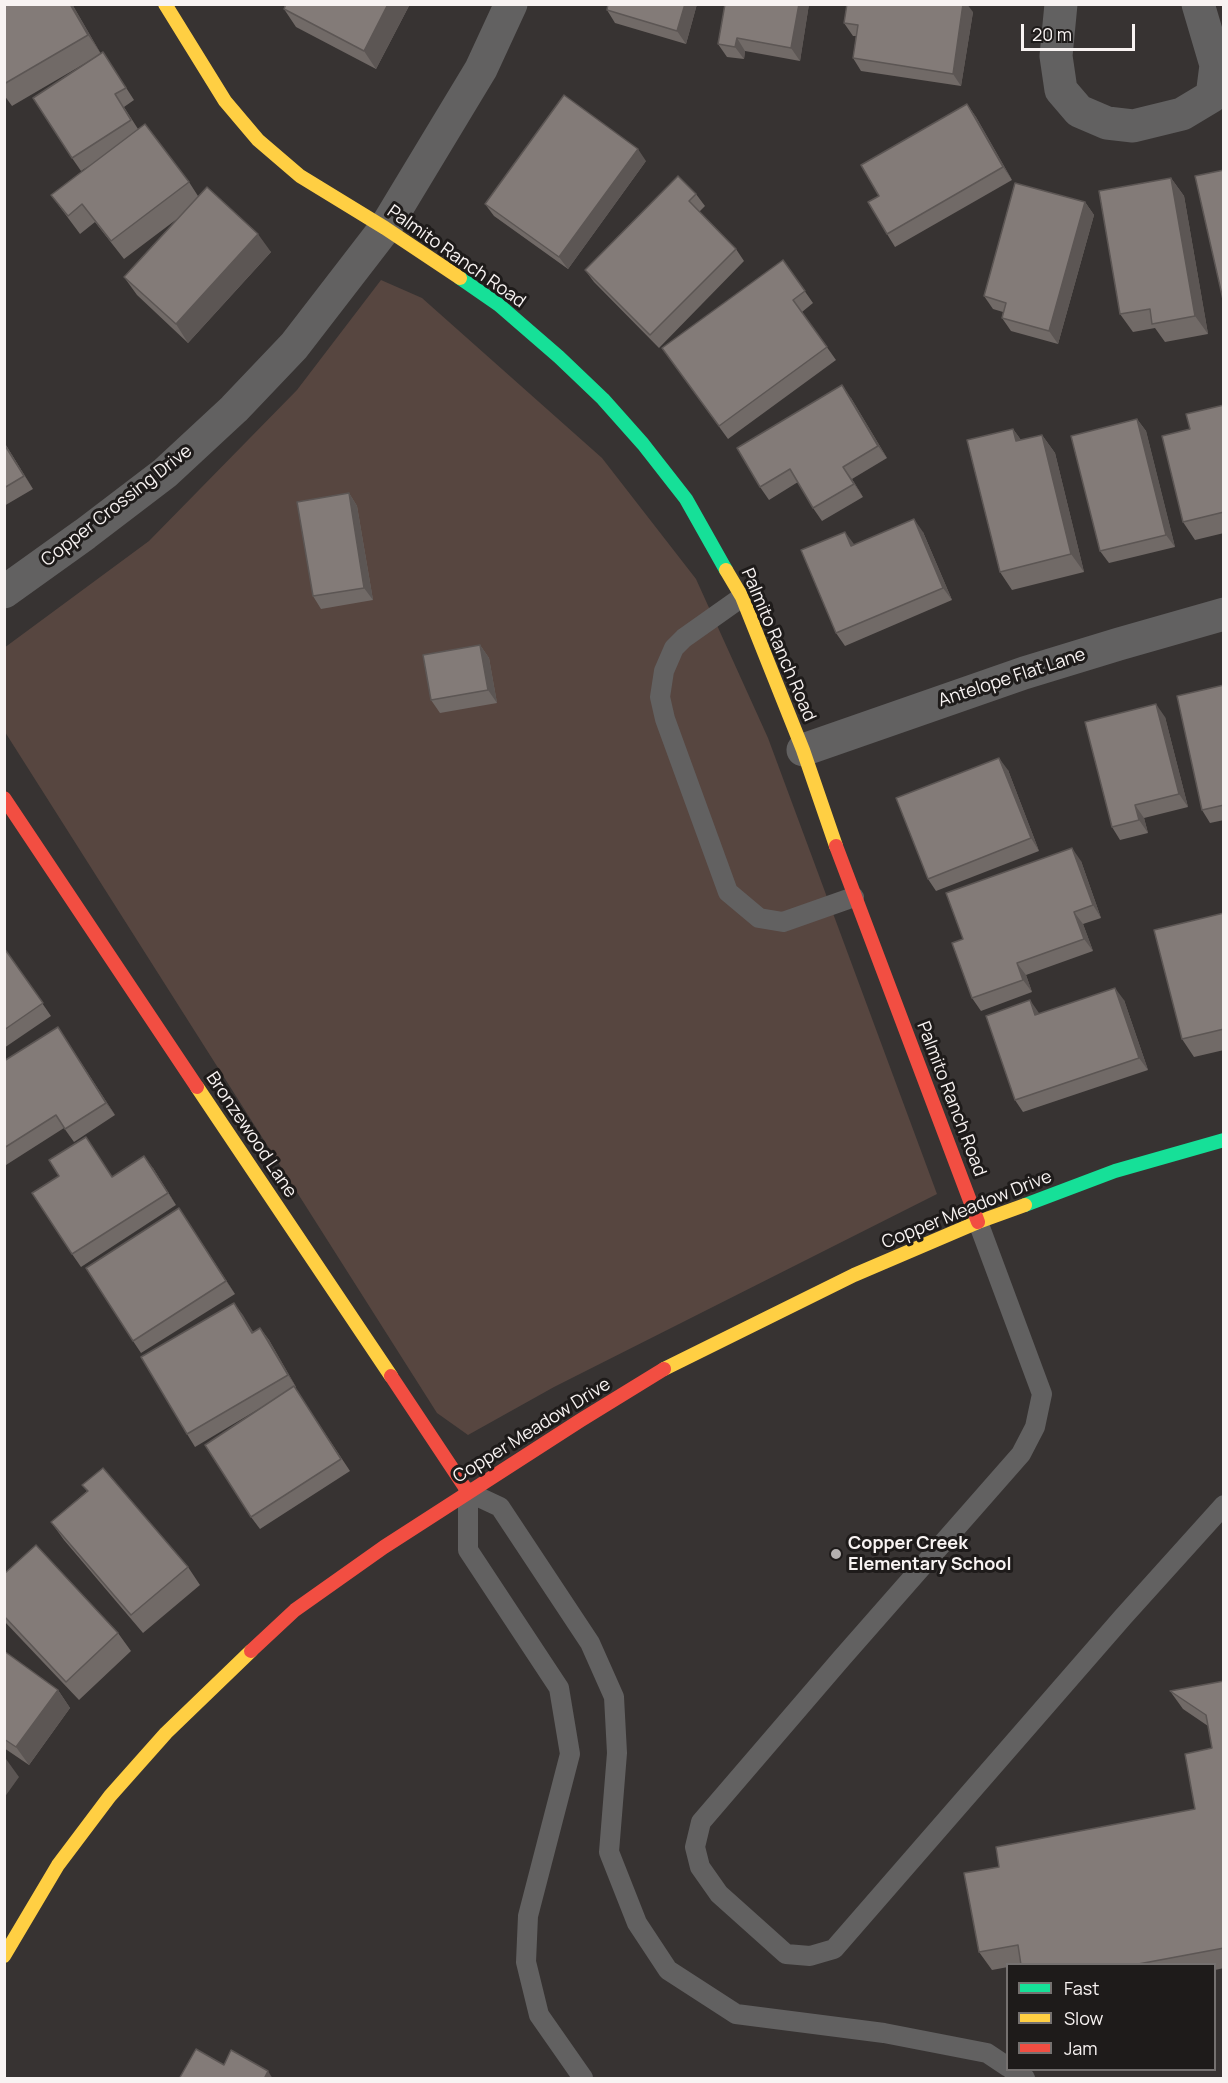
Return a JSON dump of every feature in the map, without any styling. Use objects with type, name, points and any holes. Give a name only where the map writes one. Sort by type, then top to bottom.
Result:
[{"type":"street","name":"Palmito Ranch Road","points":[[165,4],[225,101],[258,140],[300,176],[385,228],[499,305],[603,399],[686,499],[742,597],[803,750],[854,897],[978,1222]]},
{"type":"street","name":"Copper Crossing Drive","points":[[4,592],[165,473],[234,409],[294,346],[385,228],[481,69],[511,4]]},
{"type":"street","points":[[1061,4],[1056,56],[1061,90],[1079,111],[1107,123],[1133,126],[1182,114],[1212,96],[1216,65],[1198,4]]},
{"type":"street","name":"Antelope Flat Lane","points":[[803,750],[1024,673],[1224,614]]},
{"type":"street","name":"Bronzewood Lane","points":[[4,798],[468,1492]]},
{"type":"street","name":"Copper Meadow Drive","points":[[4,1956],[58,1865],[110,1797],[166,1733],[295,1610],[384,1547],[581,1420],[673,1364],[854,1275],[978,1222],[1115,1171],[1224,1140]]},
{"type":"lane","points":[[742,597],[684,638],[674,648],[664,671],[660,697],[665,719],[728,892],[759,918],[783,922],[854,897]]},
{"type":"lane","points":[[978,1222],[1042,1394],[1035,1427],[1021,1454],[701,1822],[695,1846],[700,1867],[719,1894],[786,1954],[810,1956],[834,1949],[1123,1617],[1224,1505]]},
{"type":"lane","points":[[583,2079],[539,2014],[526,1962],[528,1916],[570,1754],[559,1688],[468,1550],[468,1492],[501,1507],[590,1643],[614,1696],[617,1753],[609,1852],[637,1923],[668,1970],[736,2014],[896,2035],[987,2053],[1006,2066]]},
{"type":"shaded area","points":[[381,280],[422,298],[602,458],[696,579],[768,738],[937,1194],[554,1387],[468,1435],[437,1413],[5,732],[4,648],[149,541],[297,390]]},
{"type":"building","points":[[5,4],[70,4],[88,35],[4,84]]},
{"type":"building","points":[[286,4],[388,4],[364,51],[284,9]]},
{"type":"building","points":[[608,4],[685,4],[677,31],[607,10]]},
{"type":"building","points":[[725,4],[799,4],[791,48],[737,38],[735,47],[718,44]]},
{"type":"building","points":[[847,4],[963,4],[953,74],[853,58],[858,25],[844,23]]},
{"type":"building","points":[[103,52],[126,88],[115,94],[131,120],[72,158],[33,98]]},
{"type":"building","points":[[564,95],[638,149],[559,257],[485,204]]},
{"type":"building","points":[[967,104],[1003,167],[887,234],[868,202],[879,196],[861,165]]},
{"type":"building","points":[[145,124],[189,182],[111,241],[82,204],[68,216],[51,195]]},
{"type":"building","points":[[1224,170],[1224,304],[1195,176]]},
{"type":"building","points":[[678,176],[696,194],[689,201],[736,249],[650,335],[585,270]]},
{"type":"building","points":[[1171,178],[1195,316],[1152,324],[1150,309],[1120,314],[1099,191]]},
{"type":"building","points":[[1015,183],[1085,202],[1049,331],[1002,318],[1006,303],[984,296]]},
{"type":"building","points":[[207,187],[258,234],[176,324],[124,277]]},
{"type":"building","points":[[783,260],[805,291],[793,300],[827,347],[719,426],[662,348]]},
{"type":"building","points":[[842,385],[878,446],[843,467],[854,484],[813,508],[790,469],[760,487],[737,448]]},
{"type":"building","points":[[1224,405],[1224,512],[1183,522],[1162,436],[1190,429],[1186,414]]},
{"type":"building","points":[[1137,419],[1166,535],[1100,551],[1071,436]]},
{"type":"building","points":[[1013,429],[1016,441],[1042,435],[1071,554],[1000,572],[967,440]]},
{"type":"building","points":[[4,444],[24,476],[4,488]]},
{"type":"building","points":[[349,493],[364,588],[313,596],[297,502]]},
{"type":"building","points":[[914,519],[943,588],[836,633],[801,550],[845,532],[851,546]]},
{"type":"building","points":[[480,645],[488,690],[431,700],[423,655]]},
{"type":"building","points":[[1224,685],[1224,805],[1202,810],[1177,696]]},
{"type":"building","points":[[1156,704],[1179,794],[1135,805],[1139,820],[1112,827],[1085,722]]},
{"type":"building","points":[[999,758],[1031,838],[928,879],[896,798]]},
{"type":"building","points":[[1072,848],[1093,905],[1074,912],[1084,939],[1017,963],[1023,980],[972,998],[952,943],[963,939],[946,893]]},
{"type":"building","points":[[1224,913],[1224,1029],[1182,1039],[1154,930]]},
{"type":"building","points":[[4,948],[43,1003],[4,1030]]},
{"type":"building","points":[[1115,988],[1139,1058],[1015,1100],[986,1016],[1030,1000],[1035,1015]]},
{"type":"building","points":[[58,1027],[106,1103],[65,1129],[56,1115],[4,1148],[4,1061]]},
{"type":"building","points":[[86,1137],[112,1177],[144,1156],[168,1193],[72,1254],[32,1193],[59,1176],[49,1160]]},
{"type":"building","points":[[179,1208],[226,1281],[133,1341],[86,1268]]},
{"type":"building","points":[[234,1303],[252,1333],[260,1328],[288,1375],[187,1434],[141,1357]]},
{"type":"building","points":[[294,1386],[341,1459],[251,1517],[205,1445]]},
{"type":"building","points":[[103,1468],[188,1567],[131,1615],[51,1522],[88,1491],[82,1485]]},
{"type":"building","points":[[36,1545],[118,1633],[66,1682],[4,1616],[4,1574]]},
{"type":"building","points":[[4,1651],[58,1690],[16,1747],[4,1739]]},
{"type":"building","points":[[1224,1681],[1224,1948],[1144,1963],[1021,1963],[1018,1945],[979,1952],[964,1873],[999,1867],[996,1847],[1195,1809],[1185,1754],[1212,1748],[1206,1715],[1170,1691]]},
{"type":"building","points":[[196,2049],[224,2065],[231,2050],[268,2071],[264,2079],[179,2079]]},
{"type":"traffic: fast","points":[[460,278],[499,305],[603,399],[643,444],[686,499],[726,570]]},
{"type":"traffic: fast","points":[[1025,1205],[1115,1171],[1224,1140]]},
{"type":"traffic: slow","points":[[165,4],[225,101],[258,140],[300,176],[385,228],[460,278]]},
{"type":"traffic: slow","points":[[726,570],[742,597],[803,750],[836,846]]},
{"type":"traffic: slow","points":[[197,1087],[391,1376]]},
{"type":"traffic: slow","points":[[664,1369],[854,1275],[978,1222],[1025,1205]]},
{"type":"traffic: slow","points":[[4,1956],[58,1865],[110,1796],[166,1733],[251,1651]]},
{"type":"traffic: jam","points":[[4,798],[197,1087]]},
{"type":"traffic: jam","points":[[836,846],[978,1222]]},
{"type":"traffic: jam","points":[[251,1651],[295,1610],[384,1547],[664,1369]]},
{"type":"traffic: jam","points":[[391,1376],[468,1492]]},
{"type":"place","name":"Copper Creek Elementary School","points":[[836,1554]]}]
